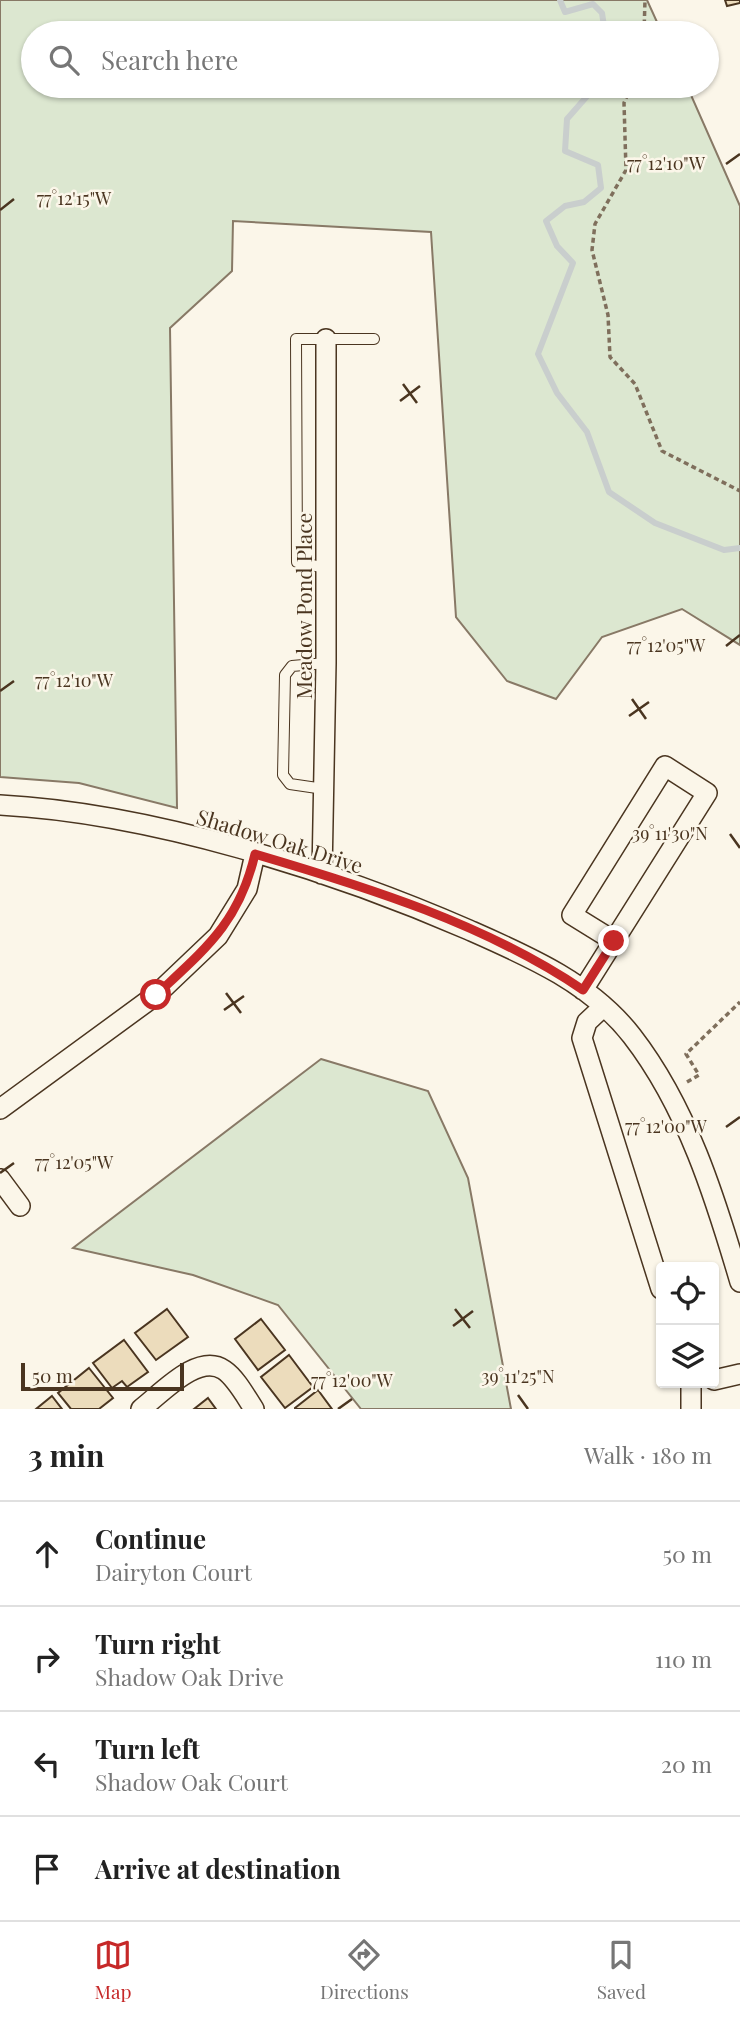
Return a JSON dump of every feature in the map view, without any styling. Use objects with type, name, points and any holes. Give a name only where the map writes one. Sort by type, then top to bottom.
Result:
[{"type":"street","name":"Meadow Pond Place","points":[[322,874],[327,568],[326,339]]},
{"type":"street","points":[[583,990],[614,941],[707,793],[665,766],[572,915],[614,941]]},
{"type":"street","name":"Shadow Oak Drive","points":[[0,805],[156,828],[255,854],[322,874],[428,912],[546,965],[583,990],[632,1035],[695,1148],[719,1212],[740,1282]]},
{"type":"street","points":[[0,1109],[156,995],[218,936],[247,889],[255,854]]},
{"type":"street","points":[[603,1007],[587,1022],[582,1038],[656,1273]]},
{"type":"street","points":[[0,1179],[20,1206]]},
{"type":"street","points":[[141,1409],[195,1368],[214,1365],[227,1371],[254,1409]]},
{"type":"street","points":[[719,1379],[740,1374]]},
{"type":"street","points":[[691,1409],[693,1388]]},
{"type":"lane","points":[[327,568],[297,562],[296,339],[374,339]]},
{"type":"lane","points":[[324,789],[290,784],[284,775],[285,675],[292,666],[326,663]]},
{"type":"path","points":[[644,21],[645,0]]},
{"type":"path","points":[[627,98],[626,170],[594,224],[592,250],[608,315],[610,357],[635,384],[662,451],[740,491]]},
{"type":"path","points":[[666,1092],[699,1076],[686,1054],[740,1002]]},
{"type":"green space","points":[[0,0],[647,0],[657,21],[21,21],[21,98],[692,98],[740,206],[740,645],[682,609],[602,637],[556,699],[507,681],[456,617],[431,232],[233,221],[232,271],[170,328],[177,808],[79,783],[0,777]]},
{"type":"green space","points":[[321,1059],[428,1091],[468,1178],[511,1409],[361,1409],[278,1305],[193,1275],[73,1248]]},
{"type":"building","points":[[725,0],[740,0],[740,3],[727,6]]},
{"type":"building","points":[[167,1309],[188,1337],[156,1360],[135,1333]]},
{"type":"building","points":[[261,1319],[285,1350],[258,1370],[235,1339]]},
{"type":"building","points":[[124,1340],[148,1372],[127,1387],[122,1381],[112,1388],[93,1363]]},
{"type":"building","points":[[289,1355],[313,1387],[285,1408],[261,1377]]},
{"type":"building","points":[[89,1368],[113,1398],[99,1409],[71,1409],[58,1393]]},
{"type":"building","points":[[318,1390],[332,1409],[295,1409],[295,1408]]},
{"type":"building","points":[[52,1396],[62,1409],[36,1409]]},
{"type":"building","points":[[208,1398],[216,1409],[194,1409]]},
{"type":"waterway","points":[[560,0],[565,12],[593,4],[602,13],[603,21]]},
{"type":"waterway","points":[[585,98],[567,119],[565,151],[598,165],[601,188],[584,202],[565,206],[546,221],[557,246],[573,263],[538,354],[557,393],[587,432],[609,492],[655,523],[724,550],[740,548]]},
{"type":"route","points":[[156,995],[218,936],[247,889],[255,854],[322,874],[428,912],[546,965],[583,990],[614,941]]}]
